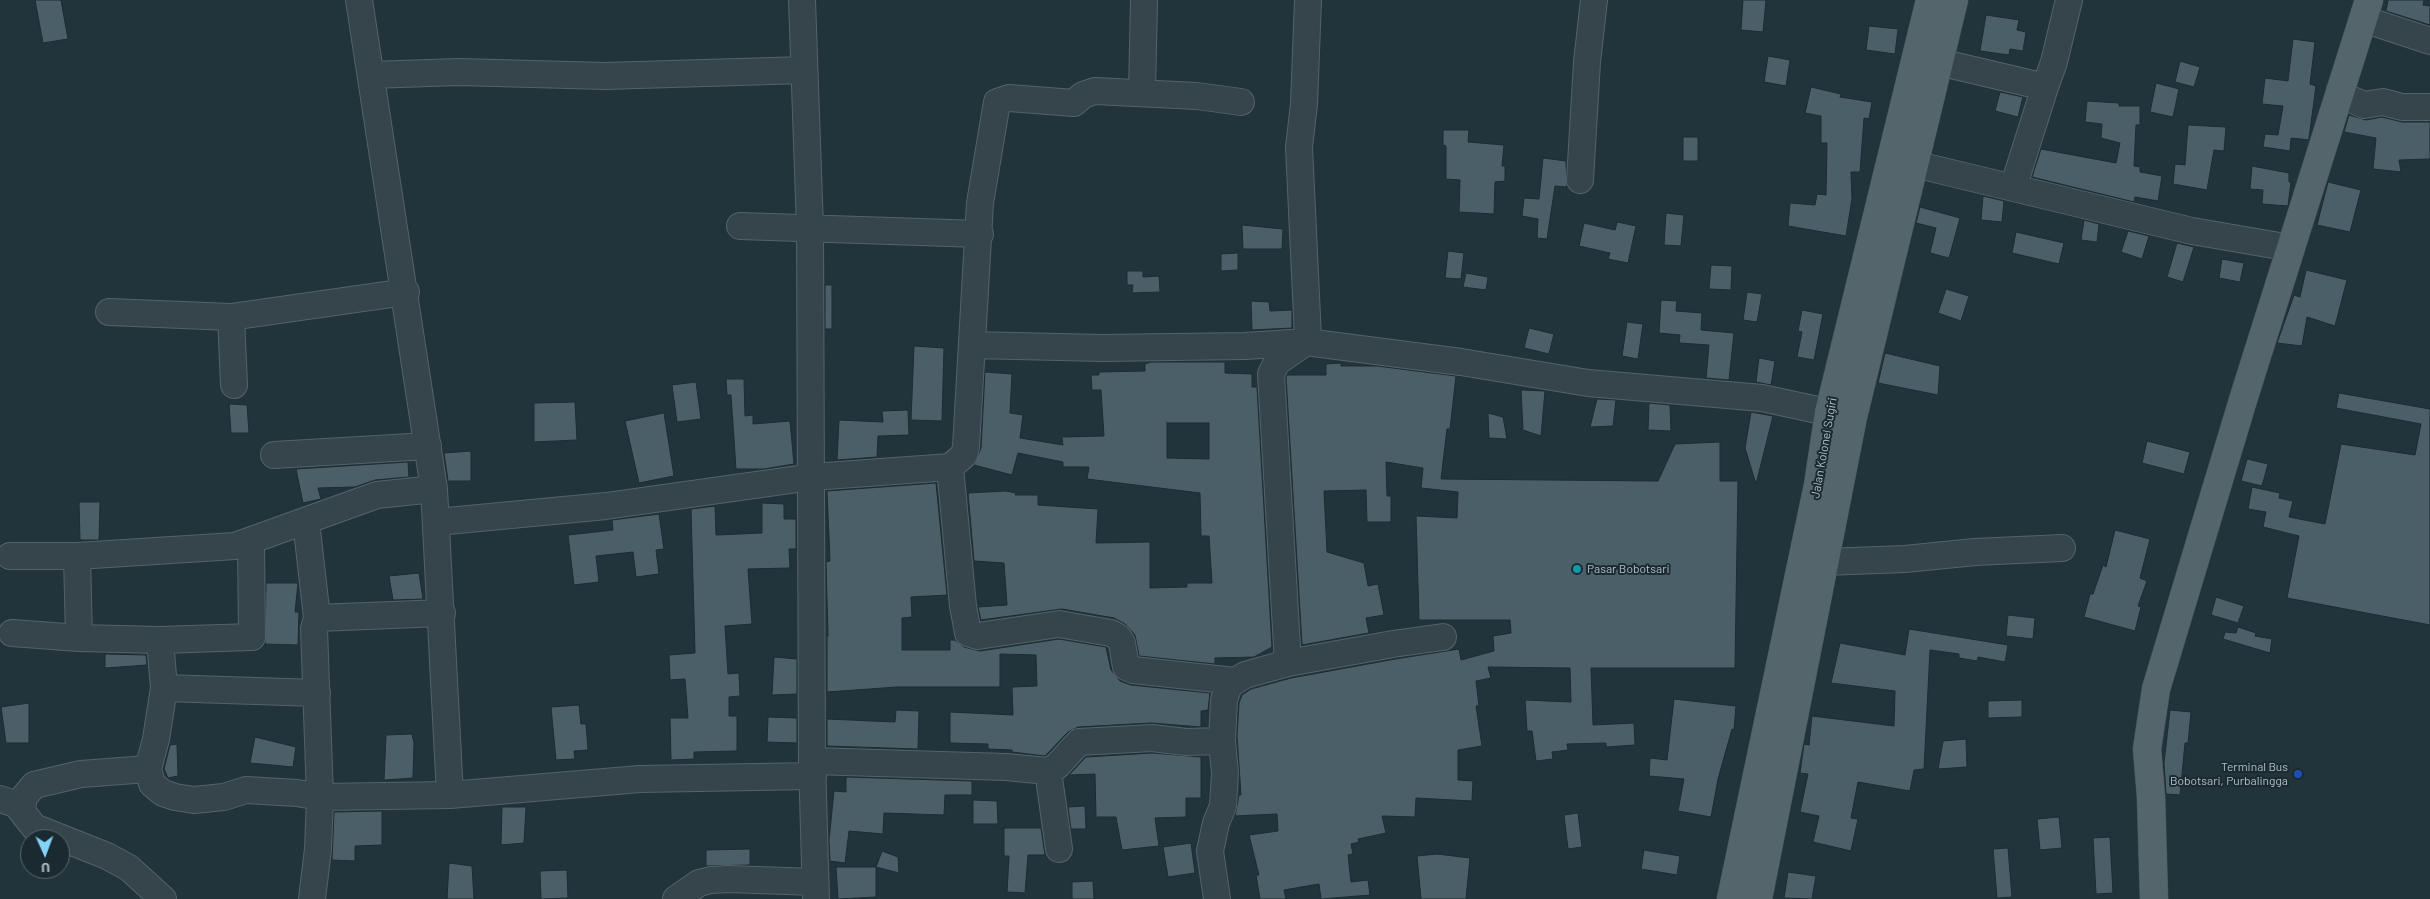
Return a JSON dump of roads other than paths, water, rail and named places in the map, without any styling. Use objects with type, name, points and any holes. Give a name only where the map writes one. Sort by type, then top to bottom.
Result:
[{"type":"main road","points":[[1758,899],[1824,562],[1841,415],[1914,164],[1939,62],[1944,1]]},
{"type":"main road","name":"Jalan Kolonel Sugiri","points":[[1731,899],[1818,485],[1841,415],[1944,1]]},
{"type":"main road","points":[[2154,899],[2151,797],[2147,749],[2156,689],[2242,400],[2366,10]]},
{"type":"street","points":[[359,0],[406,292],[434,490],[442,613],[450,795]]},
{"type":"street","points":[[676,899],[699,883],[728,878],[816,891],[812,769],[810,228],[802,0]]},
{"type":"street","points":[[1142,93],[1144,0]]},
{"type":"street","points":[[1288,663],[1271,374],[1277,362],[1306,342],[1308,338],[1299,147],[1304,104],[1308,0]]},
{"type":"street","points":[[1580,180],[1586,62],[1594,0]]},
{"type":"street","points":[[2013,188],[2054,62],[2069,0]]},
{"type":"street","points":[[2366,10],[2430,41]]},
{"type":"street","points":[[1939,62],[2045,87]]},
{"type":"street","points":[[371,75],[459,72],[605,76],[804,70]]},
{"type":"street","points":[[2340,90],[2348,98],[2364,105],[2383,102],[2402,107],[2430,107]]},
{"type":"street","points":[[437,522],[606,506],[812,478],[950,467],[958,462],[966,447],[980,234],[980,203],[997,102],[1009,98],[1074,103],[1083,95],[1095,91],[1197,96],[1241,102]]},
{"type":"street","points":[[1914,164],[2192,231],[2291,248]]},
{"type":"street","points":[[740,226],[980,234]]},
{"type":"street","points":[[108,312],[231,316],[406,292]]},
{"type":"street","points":[[231,316],[234,385]]},
{"type":"street","points":[[973,345],[1102,348],[1245,346],[1306,342],[1461,362],[1588,383],[1762,398],[1841,415]]},
{"type":"street","points":[[274,455],[428,446]]},
{"type":"street","points":[[950,467],[962,606],[968,633],[978,636],[1058,624],[1111,633],[1118,637],[1122,643],[1126,667],[1132,670],[1235,681]]},
{"type":"street","points":[[10,556],[77,556],[218,548],[251,542],[377,495],[434,490]]},
{"type":"street","points":[[306,521],[317,618],[314,629],[320,797],[318,849],[312,899]]},
{"type":"street","points":[[12,633],[79,638],[160,640],[252,637],[251,542]]},
{"type":"street","points":[[1824,562],[1905,559],[1975,552],[2062,548]]},
{"type":"street","points":[[77,556],[79,638]]},
{"type":"street","points":[[317,618],[442,613]]},
{"type":"street","points":[[1218,899],[1210,851],[1216,822],[1223,806],[1225,773],[1222,740],[1224,700],[1229,685],[1244,675],[1288,663],[1443,637]]},
{"type":"street","points":[[160,640],[164,688],[156,739],[148,769],[152,784],[174,797],[211,800],[246,790],[288,792],[320,797],[450,795],[640,778],[812,769],[1006,767],[1048,771],[1057,766],[1079,742],[1152,738],[1186,742],[1222,740]]},
{"type":"street","points":[[164,688],[316,693]]},
{"type":"street","points":[[148,769],[81,774],[34,785],[24,797],[11,804],[34,827],[122,864],[163,899]]},
{"type":"street","points":[[1048,771],[1059,849]]},
{"type":"place","name":"Pasar Bobotsari","points":[[1577,569]]},
{"type":"place","name":"Terminal Bus Bobotsari, Purbalingga","points":[[2298,774]]}]
